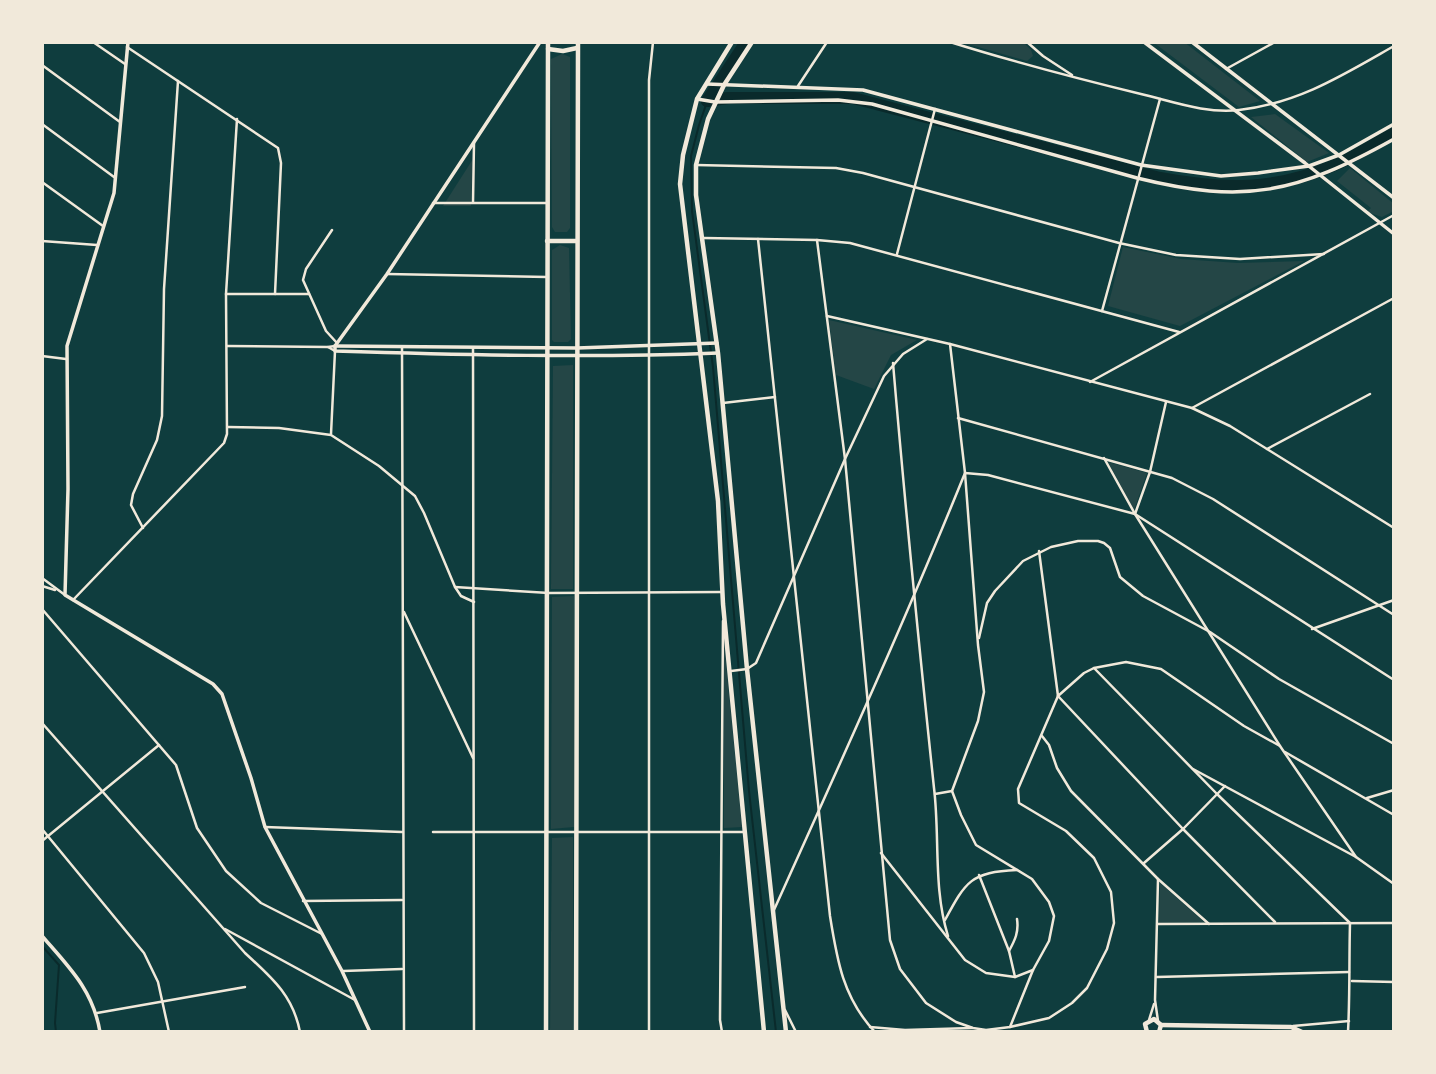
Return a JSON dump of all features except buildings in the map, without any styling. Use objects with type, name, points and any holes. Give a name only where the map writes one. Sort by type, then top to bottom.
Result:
[{"type":"main road","points":[[546,1032],[549,593],[546,203],[548,42]]},
{"type":"main road","points":[[732,42],[699,100],[683,155],[680,184],[718,501],[723,604],[764,1032]]},
{"type":"main road","points":[[752,42],[714,101],[699,148],[696,195],[723,402],[745,670],[786,1032]]},
{"type":"main road","points":[[548,49],[563,51],[578,45],[576,1032]]},
{"type":"main road","points":[[547,241],[577,241]]},
{"type":"main road","points":[[1137,1032],[1146,1030],[1149,1020],[1160,1023],[1291,1027],[1302,1032]]},
{"type":"main road","points":[[1158,1032],[1160,1023]]},
{"type":"street","points":[[93,42],[125,64]]},
{"type":"street","points":[[331,435],[336,346],[387,274],[540,42]]},
{"type":"street","points":[[649,1032],[649,80],[653,42]]},
{"type":"street","points":[[798,86],[827,42]]},
{"type":"street","points":[[950,42],[1040,61],[1076,77],[1160,99],[1236,111],[1312,92],[1394,46]]},
{"type":"street","points":[[1027,42],[1040,61],[1076,77]]},
{"type":"street","points":[[1144,42],[1311,167],[1394,234]]},
{"type":"street","points":[[1192,42],[1394,198]]},
{"type":"street","points":[[1226,69],[1275,42]]},
{"type":"street","points":[[63,594],[68,489],[66,359],[70,332],[117,179],[128,44],[178,81],[271,141],[280,152],[275,294]]},
{"type":"street","points":[[42,65],[120,122]]},
{"type":"street","points":[[143,528],[131,505],[133,494],[157,440],[162,416],[163,289],[178,81]]},
{"type":"street","points":[[708,84],[863,90],[1140,167],[1220,176],[1311,167],[1340,155],[1394,124]]},
{"type":"street","points":[[1102,311],[1160,99]]},
{"type":"street","points":[[699,100],[838,100],[872,104],[1191,190],[1236,193],[1278,188],[1319,175],[1394,139]]},
{"type":"street","points":[[897,254],[935,110]]},
{"type":"street","points":[[72,601],[224,443],[229,427],[225,346],[226,295],[237,119]]},
{"type":"street","points":[[42,124],[117,179]]},
{"type":"street","points":[[473,202],[474,143]]},
{"type":"street","points":[[696,165],[836,168],[914,186],[1119,243],[1176,255],[1240,259],[1324,254]]},
{"type":"street","points":[[42,182],[103,226]]},
{"type":"street","points":[[433,203],[546,203]]},
{"type":"street","points":[[1090,382],[1394,215]]},
{"type":"street","points":[[332,230],[306,269],[303,280],[328,336],[336,346],[402,353],[472,355],[716,353]]},
{"type":"street","points":[[702,238],[850,243],[1179,332]]},
{"type":"street","points":[[758,239],[830,916],[839,970],[853,1001],[875,1032]]},
{"type":"street","points":[[817,240],[845,459],[890,940],[900,970],[926,1003],[956,1022],[973,1028]]},
{"type":"street","points":[[42,241],[97,245]]},
{"type":"street","points":[[387,274],[547,277]]},
{"type":"street","points":[[226,295],[309,294]]},
{"type":"street","points":[[1192,408],[1394,298]]},
{"type":"street","points":[[827,316],[950,344],[1192,408],[1230,426],[1394,528]]},
{"type":"street","points":[[731,671],[745,670],[756,663],[884,376],[893,363],[927,339]]},
{"type":"street","points":[[225,346],[577,348],[715,343]]},
{"type":"street","points":[[950,344],[965,472],[984,692],[978,721],[952,791],[976,845],[1020,870],[1041,890],[1054,916],[1049,941],[1033,970],[1010,1027]]},
{"type":"street","points":[[401,347],[404,1032]]},
{"type":"street","points":[[472,348],[474,1032]]},
{"type":"street","points":[[42,356],[66,359]]},
{"type":"street","points":[[893,363],[914,601],[935,794],[940,904],[948,936]]},
{"type":"street","points":[[1268,449],[1370,394]]},
{"type":"street","points":[[723,402],[775,397]]},
{"type":"street","points":[[1135,514],[1150,472],[1166,402]]},
{"type":"street","points":[[958,418],[1172,478],[1213,499],[1394,615]]},
{"type":"street","points":[[229,427],[279,428],[331,435],[379,466],[415,496],[455,587],[461,596],[474,602]]},
{"type":"street","points":[[1104,458],[1135,514],[1280,747],[1356,857]]},
{"type":"street","points":[[772,915],[914,601],[965,472]]},
{"type":"street","points":[[965,472],[988,475],[1135,514],[1394,680]]},
{"type":"street","points":[[978,645],[987,603],[995,590],[1023,561],[1039,551],[1078,541],[1104,543],[1115,558],[1120,577],[1127,585],[1210,632],[1279,680],[1394,744]]},
{"type":"street","points":[[1039,551],[1058,696],[1275,922]]},
{"type":"street","points":[[42,578],[72,601],[213,684],[222,694],[265,827],[358,1002],[370,1032]]},
{"type":"street","points":[[42,586],[63,594]]},
{"type":"street","points":[[455,587],[549,593],[723,592]]},
{"type":"street","points":[[1312,629],[1394,600]]},
{"type":"street","points":[[722,1032],[723,604]]},
{"type":"street","points":[[42,609],[176,765],[197,828],[226,871],[261,903],[321,934]]},
{"type":"street","points":[[404,611],[474,761]]},
{"type":"street","points":[[870,1027],[986,1030],[1010,1027],[1049,1018],[1072,1003],[1087,988],[1107,949],[1114,923],[1111,892],[1094,858],[1066,831],[1020,803],[1018,789],[1058,696],[1084,673],[1094,668],[1126,662],[1161,669],[1234,720],[1280,747]]},
{"type":"street","points":[[1094,668],[1218,795],[1350,923],[1348,1032]]},
{"type":"street","points":[[42,723],[222,927],[284,993],[296,1013],[300,1032]]},
{"type":"street","points":[[1042,736],[1071,791],[1158,879],[1209,924]]},
{"type":"street","points":[[42,841],[159,745]]},
{"type":"street","points":[[1284,752],[1394,816]]},
{"type":"street","points":[[1191,768],[1356,857],[1394,884]]},
{"type":"street","points":[[1144,863],[1183,829],[1225,786]]},
{"type":"street","points":[[1367,798],[1394,790]]},
{"type":"street","points":[[935,794],[952,791]]},
{"type":"street","points":[[265,827],[403,832]]},
{"type":"street","points":[[42,829],[139,944],[153,971],[169,1032]]},
{"type":"street","points":[[433,832],[746,832]]},
{"type":"street","points":[[881,853],[965,960],[986,973],[1016,977],[1033,970]]},
{"type":"street","points":[[944,922],[962,891],[979,875],[1020,870]]},
{"type":"street","points":[[979,875],[1009,951],[1016,977]]},
{"type":"street","points":[[1158,879],[1156,1000],[1160,1023]]},
{"type":"street","points":[[303,901],[403,900]]},
{"type":"street","points":[[1009,951],[1016,938],[1017,919]]},
{"type":"street","points":[[1158,924],[1394,923]]},
{"type":"street","points":[[222,927],[358,1002]]},
{"type":"street","points":[[42,936],[81,983],[97,1013],[100,1032]]},
{"type":"street","points":[[342,971],[402,969]]},
{"type":"street","points":[[1157,977],[1349,972]]},
{"type":"street","points":[[1351,981],[1394,982]]},
{"type":"street","points":[[97,1013],[245,987]]},
{"type":"street","points":[[1149,1020],[1156,1000]]},
{"type":"street","points":[[782,1003],[796,1032]]},
{"type":"street","points":[[1291,1027],[1349,1021]]},
{"type":"shaded area","points":[[961,42],[1023,42],[1033,56],[1027,61]]},
{"type":"shaded area","points":[[1153,42],[1184,42],[1260,101],[1239,107]]},
{"type":"shaded area","points":[[562,54],[570,57],[570,228],[567,232],[555,232],[552,227],[551,59]]},
{"type":"shaded area","points":[[1275,114],[1329,153],[1307,162],[1251,117]]},
{"type":"shaded area","points":[[473,159],[471,206],[443,206]]},
{"type":"shaded area","points":[[1350,168],[1394,204],[1394,211],[1382,217],[1367,212],[1371,208],[1337,181]]},
{"type":"shaded area","points":[[560,245],[569,248],[571,339],[568,342],[552,340],[552,250]]},
{"type":"shaded area","points":[[1123,247],[1181,259],[1238,263],[1304,261],[1180,326],[1108,306]]},
{"type":"shaded area","points":[[829,320],[917,340],[891,355],[874,389],[836,375]]},
{"type":"shaded area","points":[[573,365],[573,589],[551,589],[553,366]]},
{"type":"shaded area","points":[[1108,462],[1147,473],[1134,510]]},
{"type":"shaded area","points":[[574,596],[574,827],[551,829],[552,597]]},
{"type":"shaded area","points":[[724,644],[742,827],[724,828]]},
{"type":"shaded area","points":[[573,837],[573,1032],[550,1032],[552,838]]},
{"type":"shaded area","points":[[1160,883],[1204,922],[1159,923]]},
{"type":"waterway","points":[[707,101],[746,42]]},
{"type":"waterway","points":[[707,101],[728,98],[853,98],[1160,178],[1206,185],[1250,186],[1315,173],[1344,161],[1394,133]]},
{"type":"waterway","points":[[707,102],[691,156],[692,211],[713,367],[749,791],[776,1032]]},
{"type":"waterway","points":[[42,946],[59,965],[56,1032]]}]
